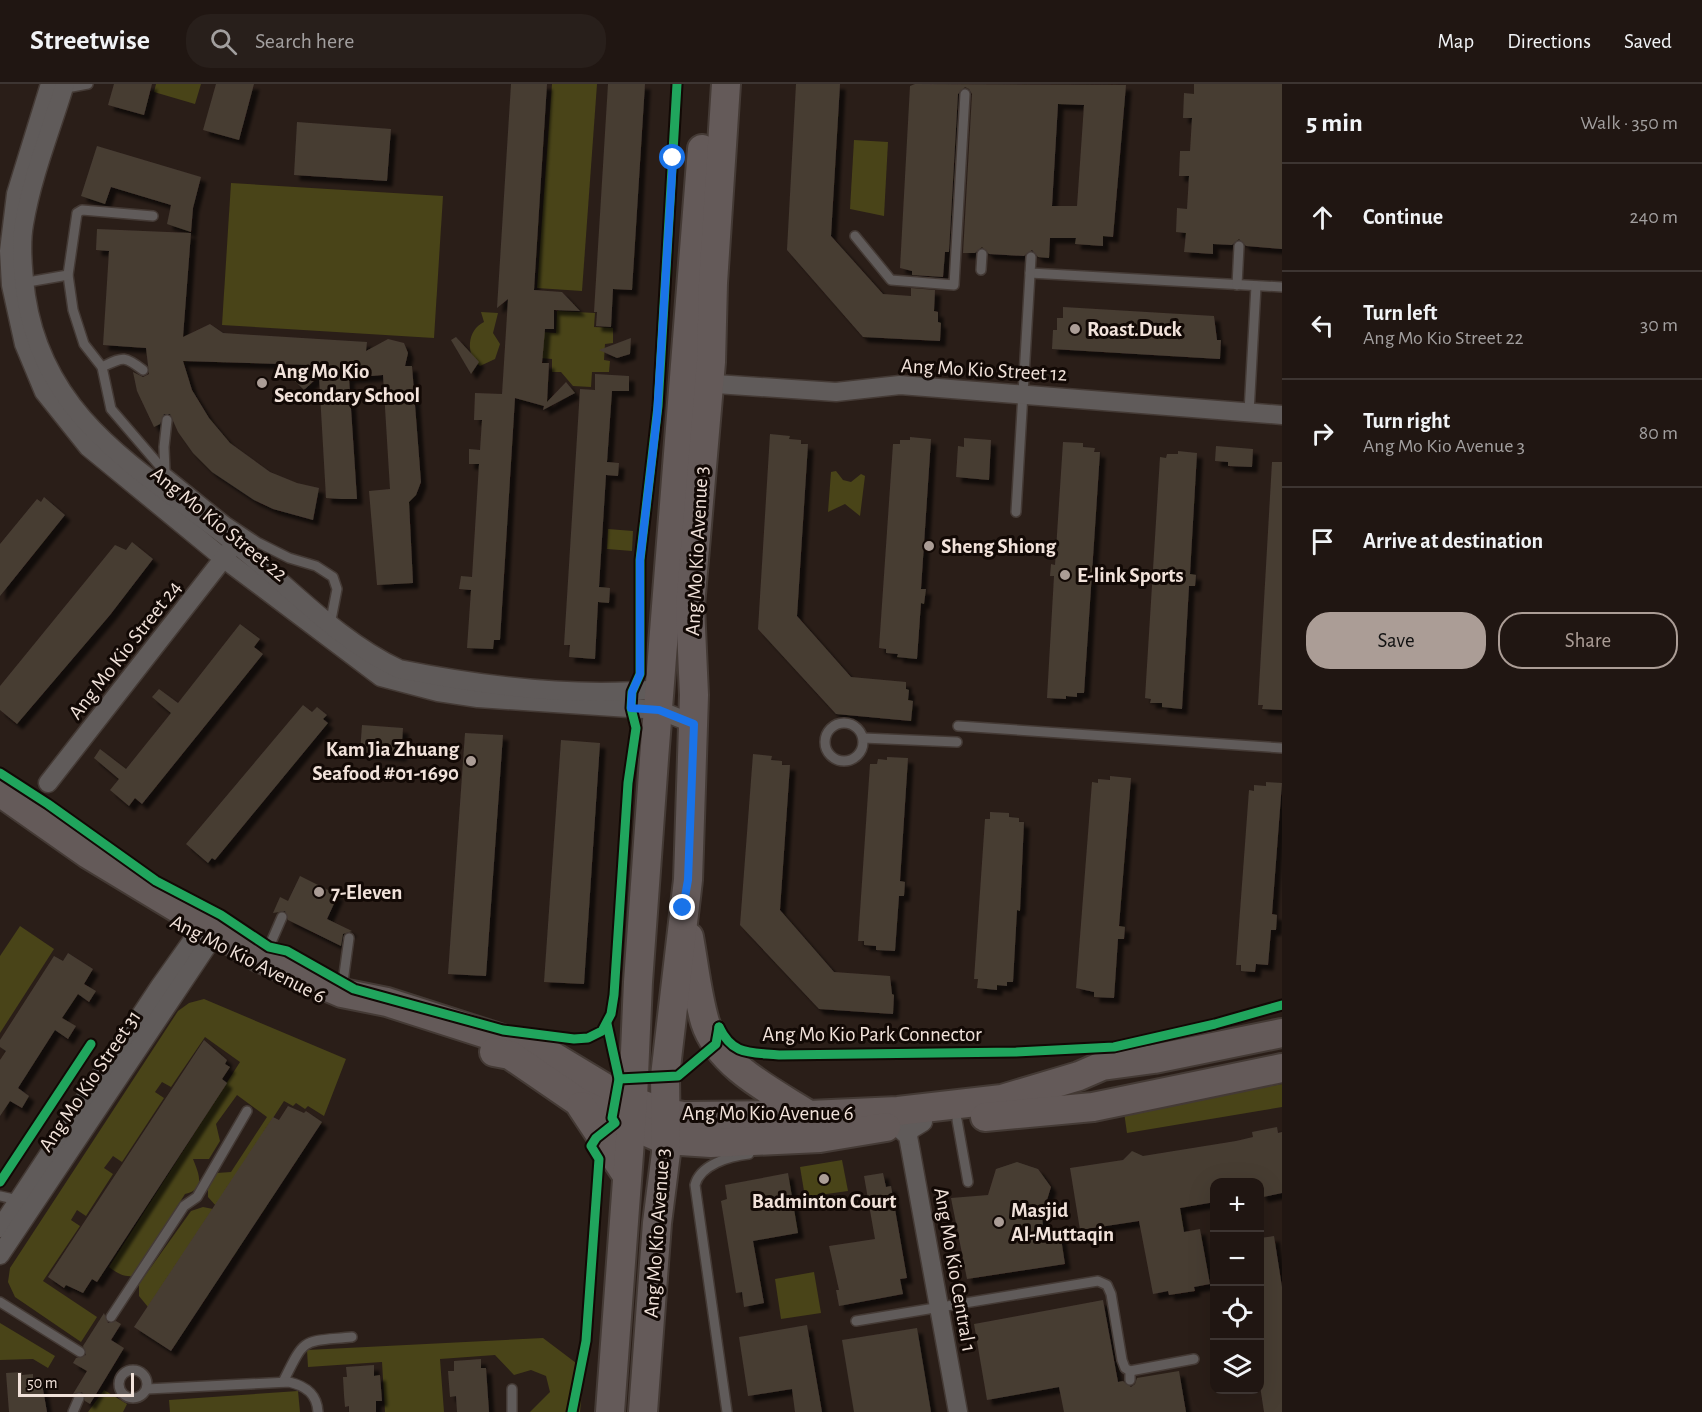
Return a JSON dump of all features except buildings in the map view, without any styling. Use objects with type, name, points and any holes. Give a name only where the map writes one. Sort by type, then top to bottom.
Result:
[{"type":"main road","name":"Ang Mo Kio Avenue 3","points":[[695,383],[706,84]]},
{"type":"main road","name":"Ang Mo Kio Avenue 3","points":[[610,1412],[659,700],[685,512],[695,383],[726,84]]},
{"type":"main road","name":"Ang Mo Kio Avenue 3","points":[[643,1412],[657,1223],[666,1154],[665,1076],[688,880],[694,724],[685,512]]},
{"type":"main road","name":"Ang Mo Kio Avenue 6","points":[[0,792],[206,933],[342,993],[387,1002],[549,1054],[618,1095],[632,1113]]},
{"type":"main road","name":"Ang Mo Kio Avenue 6","points":[[0,810],[310,995],[447,1041],[510,1055],[580,1103],[632,1113],[711,1143],[820,1138],[957,1120],[1093,1107],[1282,1068]]},
{"type":"main road","points":[[683,908],[705,1023],[716,1044],[729,1058],[766,1088],[809,1115]]},
{"type":"main road","points":[[578,1070],[601,1073],[616,1061],[638,982]]},
{"type":"main road","name":"Ang Mo Kio Avenue 6","points":[[665,1126],[684,1116],[809,1115],[898,1111],[1002,1099],[1079,1076],[1102,1066],[1154,1059],[1280,1033]]},
{"type":"main road","points":[[580,1103],[627,1174]]},
{"type":"main road","points":[[657,1223],[681,1161],[697,1147],[711,1143]]},
{"type":"street","name":"Ang Mo Kio Street 22","points":[[57,86],[16,194],[9,251],[46,366],[70,406],[98,437],[236,543],[327,629]]},
{"type":"street","name":"Ang Mo Kio Street 22","points":[[18,284],[24,344],[44,392],[61,417],[88,447],[223,558],[327,629],[399,669],[524,688],[632,692],[659,700],[694,724]]},
{"type":"street","name":"Ang Mo Kio Street 12","points":[[695,383],[836,392],[900,386],[1023,393],[1282,415]]},
{"type":"street","name":"Ang Mo Kio Street 24","points":[[48,783],[236,543]]},
{"type":"street","name":"Ang Mo Kio Street 31","points":[[0,1227],[160,986],[206,933]]},
{"type":"street","name":"Ang Mo Kio Street 31","points":[[0,1255],[206,933]]},
{"type":"street","name":"Ang Mo Kio Central 1","points":[[909,1128],[958,1412]]},
{"type":"lane","points":[[57,86],[88,84]]},
{"type":"lane","points":[[855,236],[891,280],[954,285],[965,94]]},
{"type":"lane","points":[[153,216],[82,210],[77,213],[68,275],[73,310],[84,344],[102,367],[111,409],[165,472],[227,522],[257,542],[289,558],[316,566],[333,577],[338,589],[327,629]]},
{"type":"lane","points":[[1237,285],[1239,246]]},
{"type":"lane","points":[[981,270],[982,254]]},
{"type":"lane","points":[[1016,512],[1031,256]]},
{"type":"lane","points":[[1030,273],[1282,287]]},
{"type":"lane","points":[[18,284],[68,275]]},
{"type":"lane","points":[[1249,412],[1256,286]]},
{"type":"lane","points":[[102,367],[121,358],[130,359],[143,370]]},
{"type":"lane","points":[[165,472],[167,420]]},
{"type":"lane","points":[[839,723],[849,723],[858,729],[863,738],[862,748],[857,757],[848,762],[838,762],[829,756],[824,747],[825,737],[830,728],[839,723]]},
{"type":"lane","points":[[958,726],[1282,747]]},
{"type":"lane","points":[[863,738],[957,742]]},
{"type":"lane","points":[[260,958],[269,947],[282,917]]},
{"type":"lane","points":[[342,993],[349,938]]},
{"type":"lane","points":[[111,1317],[184,1206],[197,1197],[248,1111]]},
{"type":"lane","points":[[957,1120],[968,1182]]},
{"type":"lane","points":[[727,1412],[695,1185],[697,1175],[704,1169],[745,1154],[763,1153]]},
{"type":"lane","points":[[0,1196],[18,1200]]},
{"type":"lane","points":[[856,1321],[1098,1281],[1107,1285],[1112,1294],[1118,1361],[1130,1375],[1194,1359]]},
{"type":"lane","points":[[0,1302],[80,1352]]},
{"type":"lane","points":[[283,1382],[301,1346],[312,1341],[352,1338]]},
{"type":"lane","points":[[110,1371],[119,1378]]},
{"type":"lane","points":[[126,1371],[141,1371],[147,1379],[147,1389],[140,1397],[126,1396],[119,1389],[119,1378],[126,1371]]},
{"type":"lane","points":[[147,1389],[295,1383],[307,1389],[317,1401],[318,1412]]},
{"type":"lane","points":[[512,1389],[512,1412]]},
{"type":"lane","points":[[73,1412],[79,1398]]},
{"type":"shaded area","points":[[156,84],[201,84],[195,104],[154,92]]},
{"type":"shaded area","points":[[552,84],[597,84],[582,291],[537,288]]},
{"type":"shaded area","points":[[854,140],[888,142],[884,216],[850,209]]},
{"type":"shaded area","points":[[231,183],[443,196],[434,338],[222,325]]},
{"type":"shaded area","points":[[557,311],[595,313],[594,327],[613,328],[613,343],[605,344],[604,360],[610,361],[609,372],[592,372],[591,387],[573,386],[561,372],[552,372],[552,359],[540,358],[541,332],[556,333]]},
{"type":"shaded area","points":[[481,312],[498,313],[493,333],[500,344],[495,359],[480,366],[472,356],[470,343],[474,331],[484,322]]},
{"type":"shaded area","points":[[836,471],[843,480],[851,482],[861,474],[865,476],[860,516],[845,504],[828,512],[831,472]]},
{"type":"shaded area","points":[[608,529],[633,531],[632,551],[607,549]]},
{"type":"shaded area","points":[[20,926],[54,949],[0,1033],[0,956]]},
{"type":"shaded area","points":[[204,999],[346,1059],[324,1116],[308,1106],[305,1109],[296,1103],[293,1106],[284,1101],[216,1206],[208,1197],[208,1187],[217,1173],[231,1172],[267,1117],[237,1095],[216,1124],[220,1141],[209,1159],[193,1159],[199,1175],[196,1189],[185,1194],[133,1276],[126,1276],[109,1267],[240,1062],[205,1037],[171,1087],[162,1082],[155,1092],[164,1098],[122,1162],[113,1156],[104,1168],[113,1174],[86,1216],[77,1210],[71,1220],[80,1226],[43,1281],[97,1317],[81,1342],[15,1297],[8,1282],[10,1268],[178,1011],[189,1003]]},
{"type":"shaded area","points":[[1282,1084],[1282,1107],[1127,1133],[1124,1112]]},
{"type":"shaded area","name":"Badminton Court","points":[[842,1160],[848,1191],[805,1197],[800,1167]]},
{"type":"shaded area","points":[[203,1207],[213,1209],[148,1307],[139,1296],[139,1284],[191,1211]]},
{"type":"shaded area","points":[[814,1272],[821,1313],[781,1319],[775,1279]]},
{"type":"shaded area","points":[[0,1323],[55,1356],[48,1368],[33,1359],[0,1360]]},
{"type":"shaded area","points":[[543,1338],[584,1369],[580,1412],[530,1412],[550,1392],[546,1376],[531,1370],[514,1375],[495,1355],[440,1359],[444,1412],[385,1412],[382,1362],[308,1367],[307,1350]]},
{"type":"shaded area","points":[[104,1390],[127,1404],[123,1412],[88,1412]]},
{"type":"shaded area","points":[[298,1391],[300,1412],[170,1412],[169,1400]]},
{"type":"cycle path","points":[[0,773],[48,804],[156,881],[221,915],[269,947],[287,951],[354,989],[503,1030],[574,1039],[588,1038],[602,1031],[611,1014],[614,995],[628,783],[636,728],[631,708],[632,692],[640,674],[640,560],[658,406],[677,84]]},
{"type":"cycle path","name":"Ang Mo Kio Park Connector","points":[[719,1027],[736,1048],[743,1051],[779,1055],[1016,1052],[1114,1047],[1215,1024],[1282,1005]]},
{"type":"cycle path","points":[[572,1412],[586,1341],[599,1159],[591,1146],[596,1138],[615,1123],[612,1118],[619,1079],[607,1024]]},
{"type":"cycle path","points":[[619,1079],[678,1076],[716,1044],[719,1027]]},
{"type":"cycle path","points":[[0,1182],[91,1044]]},
{"type":"place","name":"Roast.Duck","points":[[1075,329]]},
{"type":"place","name":"Ang Mo Kio Secondary School","points":[[262,383]]},
{"type":"place","name":"Sheng Shiong","points":[[929,546]]},
{"type":"place","name":"E-link Sports","points":[[1065,575]]},
{"type":"place","name":"Kam Jia Zhuang Seafood #01-1690","points":[[471,761]]},
{"type":"place","name":"7-Eleven","points":[[319,892]]},
{"type":"place","name":"Badminton Court","points":[[824,1179]]},
{"type":"place","name":"Masjid Al-Muttaqin","points":[[999,1222]]},
{"type":"route","points":[[673,158],[657,416],[640,560],[640,674],[632,692],[631,708],[659,710],[694,724],[688,880],[683,908]]}]
